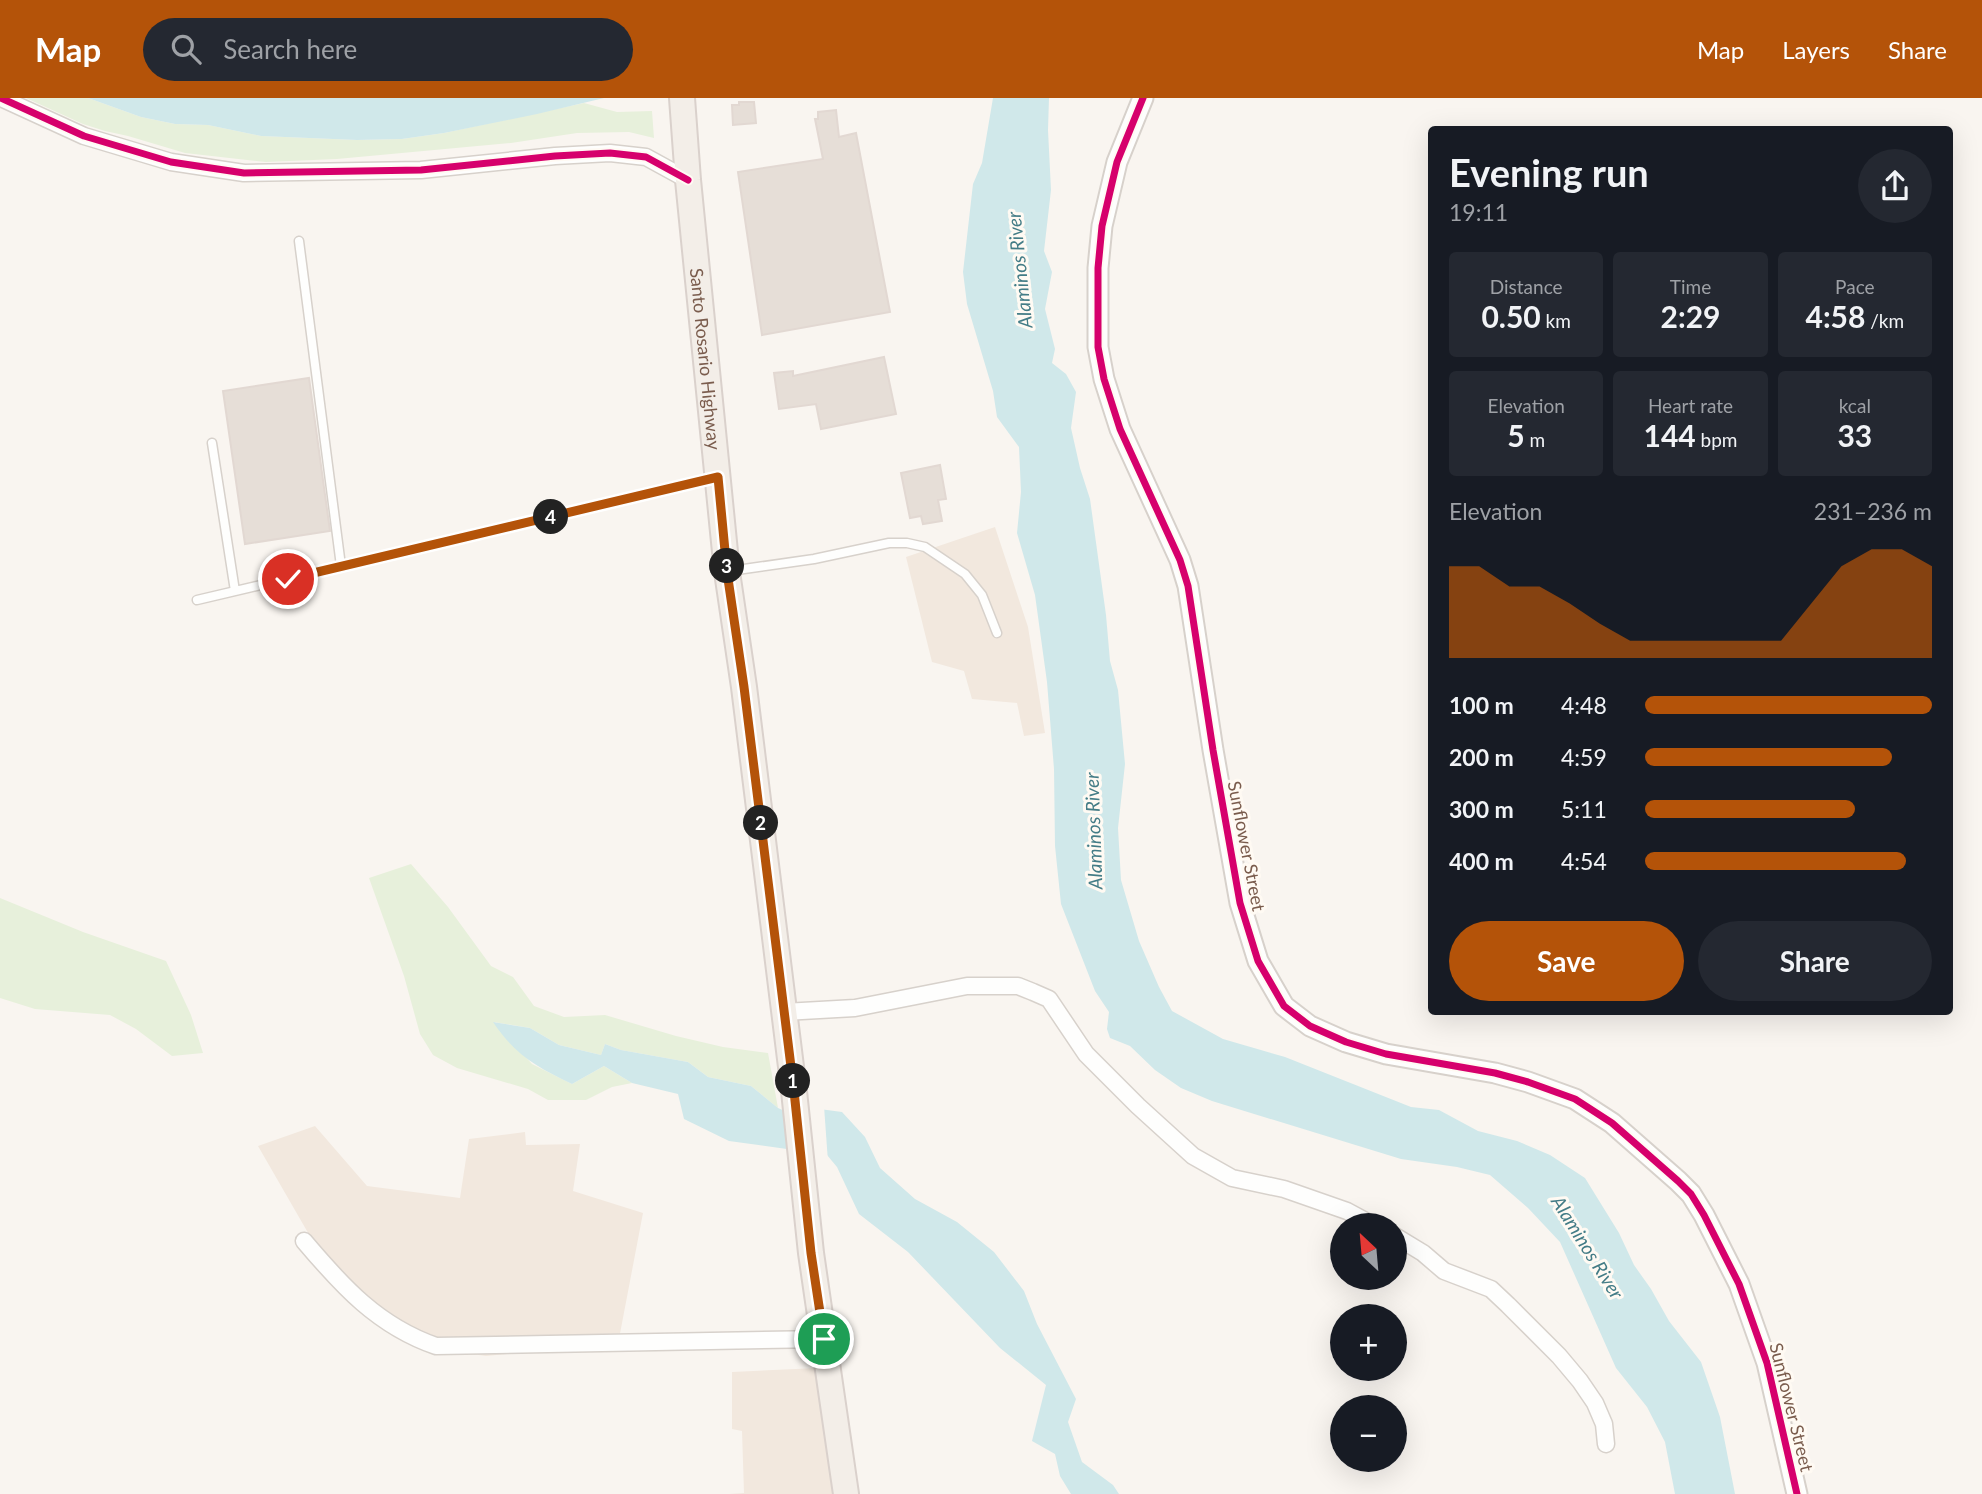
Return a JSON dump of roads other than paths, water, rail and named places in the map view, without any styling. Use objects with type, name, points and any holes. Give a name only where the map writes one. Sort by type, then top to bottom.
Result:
[{"type":"main road","name":"Santo Rosario Highway","points":[[682,98],[727,572],[785,1012],[811,1253],[846,1494]]},
{"type":"street","points":[[2,98],[83,136],[171,162],[244,173],[421,170],[610,153],[646,157],[688,180]]},
{"type":"street","name":"Sunflower Street","points":[[1143,98],[1117,162],[1102,226],[1098,268],[1098,347],[1104,379],[1120,429],[1180,560],[1188,586],[1240,903],[1258,961],[1284,1006],[1310,1026],[1346,1042],[1385,1054],[1495,1073],[1575,1099],[1612,1123],[1678,1181],[1691,1194],[1704,1215],[1739,1284],[1767,1363],[1797,1494]]},
{"type":"street","points":[[785,1012],[855,1007],[967,986],[1018,986],[1049,999],[1086,1054],[1193,1156],[1232,1178],[1284,1188],[1351,1213]]},
{"type":"street","points":[[304,1241],[342,1286],[377,1315],[410,1337],[436,1346],[824,1339]]},
{"type":"street","points":[[1407,1243],[1444,1271],[1491,1289],[1559,1356],[1595,1403],[1604,1424],[1606,1444]]},
{"type":"lane","points":[[299,241],[341,566]]},
{"type":"lane","points":[[212,443],[235,591]]},
{"type":"lane","points":[[197,600],[718,477]]},
{"type":"lane","points":[[727,572],[889,543],[916,545],[941,556],[965,574],[982,595],[997,633]]},
{"type":"water","points":[[88,98],[604,98],[444,133],[402,139],[357,140],[261,136],[208,125],[175,124],[141,117]]},
{"type":"water","name":"Alaminos River","points":[[993,98],[1049,98],[1051,190],[1044,251],[1052,272],[1045,309],[1055,349],[1052,363],[1066,374],[1076,392],[1071,428],[1090,499],[1110,661],[1118,690],[1125,764],[1118,828],[1121,880],[1139,941],[1159,987],[1172,1011],[1223,1039],[1285,1057],[1411,1107],[1439,1110],[1478,1131],[1517,1141],[1550,1155],[1585,1178],[1669,1321],[1701,1362],[1720,1417],[1735,1494],[1675,1494],[1665,1442],[1647,1407],[1616,1368],[1560,1242],[1528,1208],[1490,1175],[1401,1159],[1212,1101],[1181,1088],[1155,1070],[1130,1046],[1110,1038],[1107,1029],[1109,1012],[1095,991],[1061,904],[1055,846],[1054,769],[1047,682],[1035,595],[1017,533],[1021,492],[1019,447],[997,417],[993,391],[967,304],[963,272],[973,184],[982,163]]},
{"type":"water","points":[[493,1022],[530,1028],[559,1045],[601,1055],[605,1044],[621,1050],[688,1062],[708,1077],[751,1086],[778,1108],[789,1113],[794,1150],[729,1141],[684,1119],[678,1094],[632,1083],[604,1066],[572,1084],[518,1052]]},
{"type":"water","points":[[812,1108],[842,1112],[865,1137],[880,1168],[915,1199],[957,1222],[994,1252],[1024,1291],[1037,1324],[1076,1399],[1068,1422],[1082,1462],[1113,1485],[1119,1494],[1071,1494],[1060,1476],[1055,1454],[1032,1441],[1046,1385],[1000,1348],[908,1252],[859,1214],[837,1167],[817,1143]]}]
